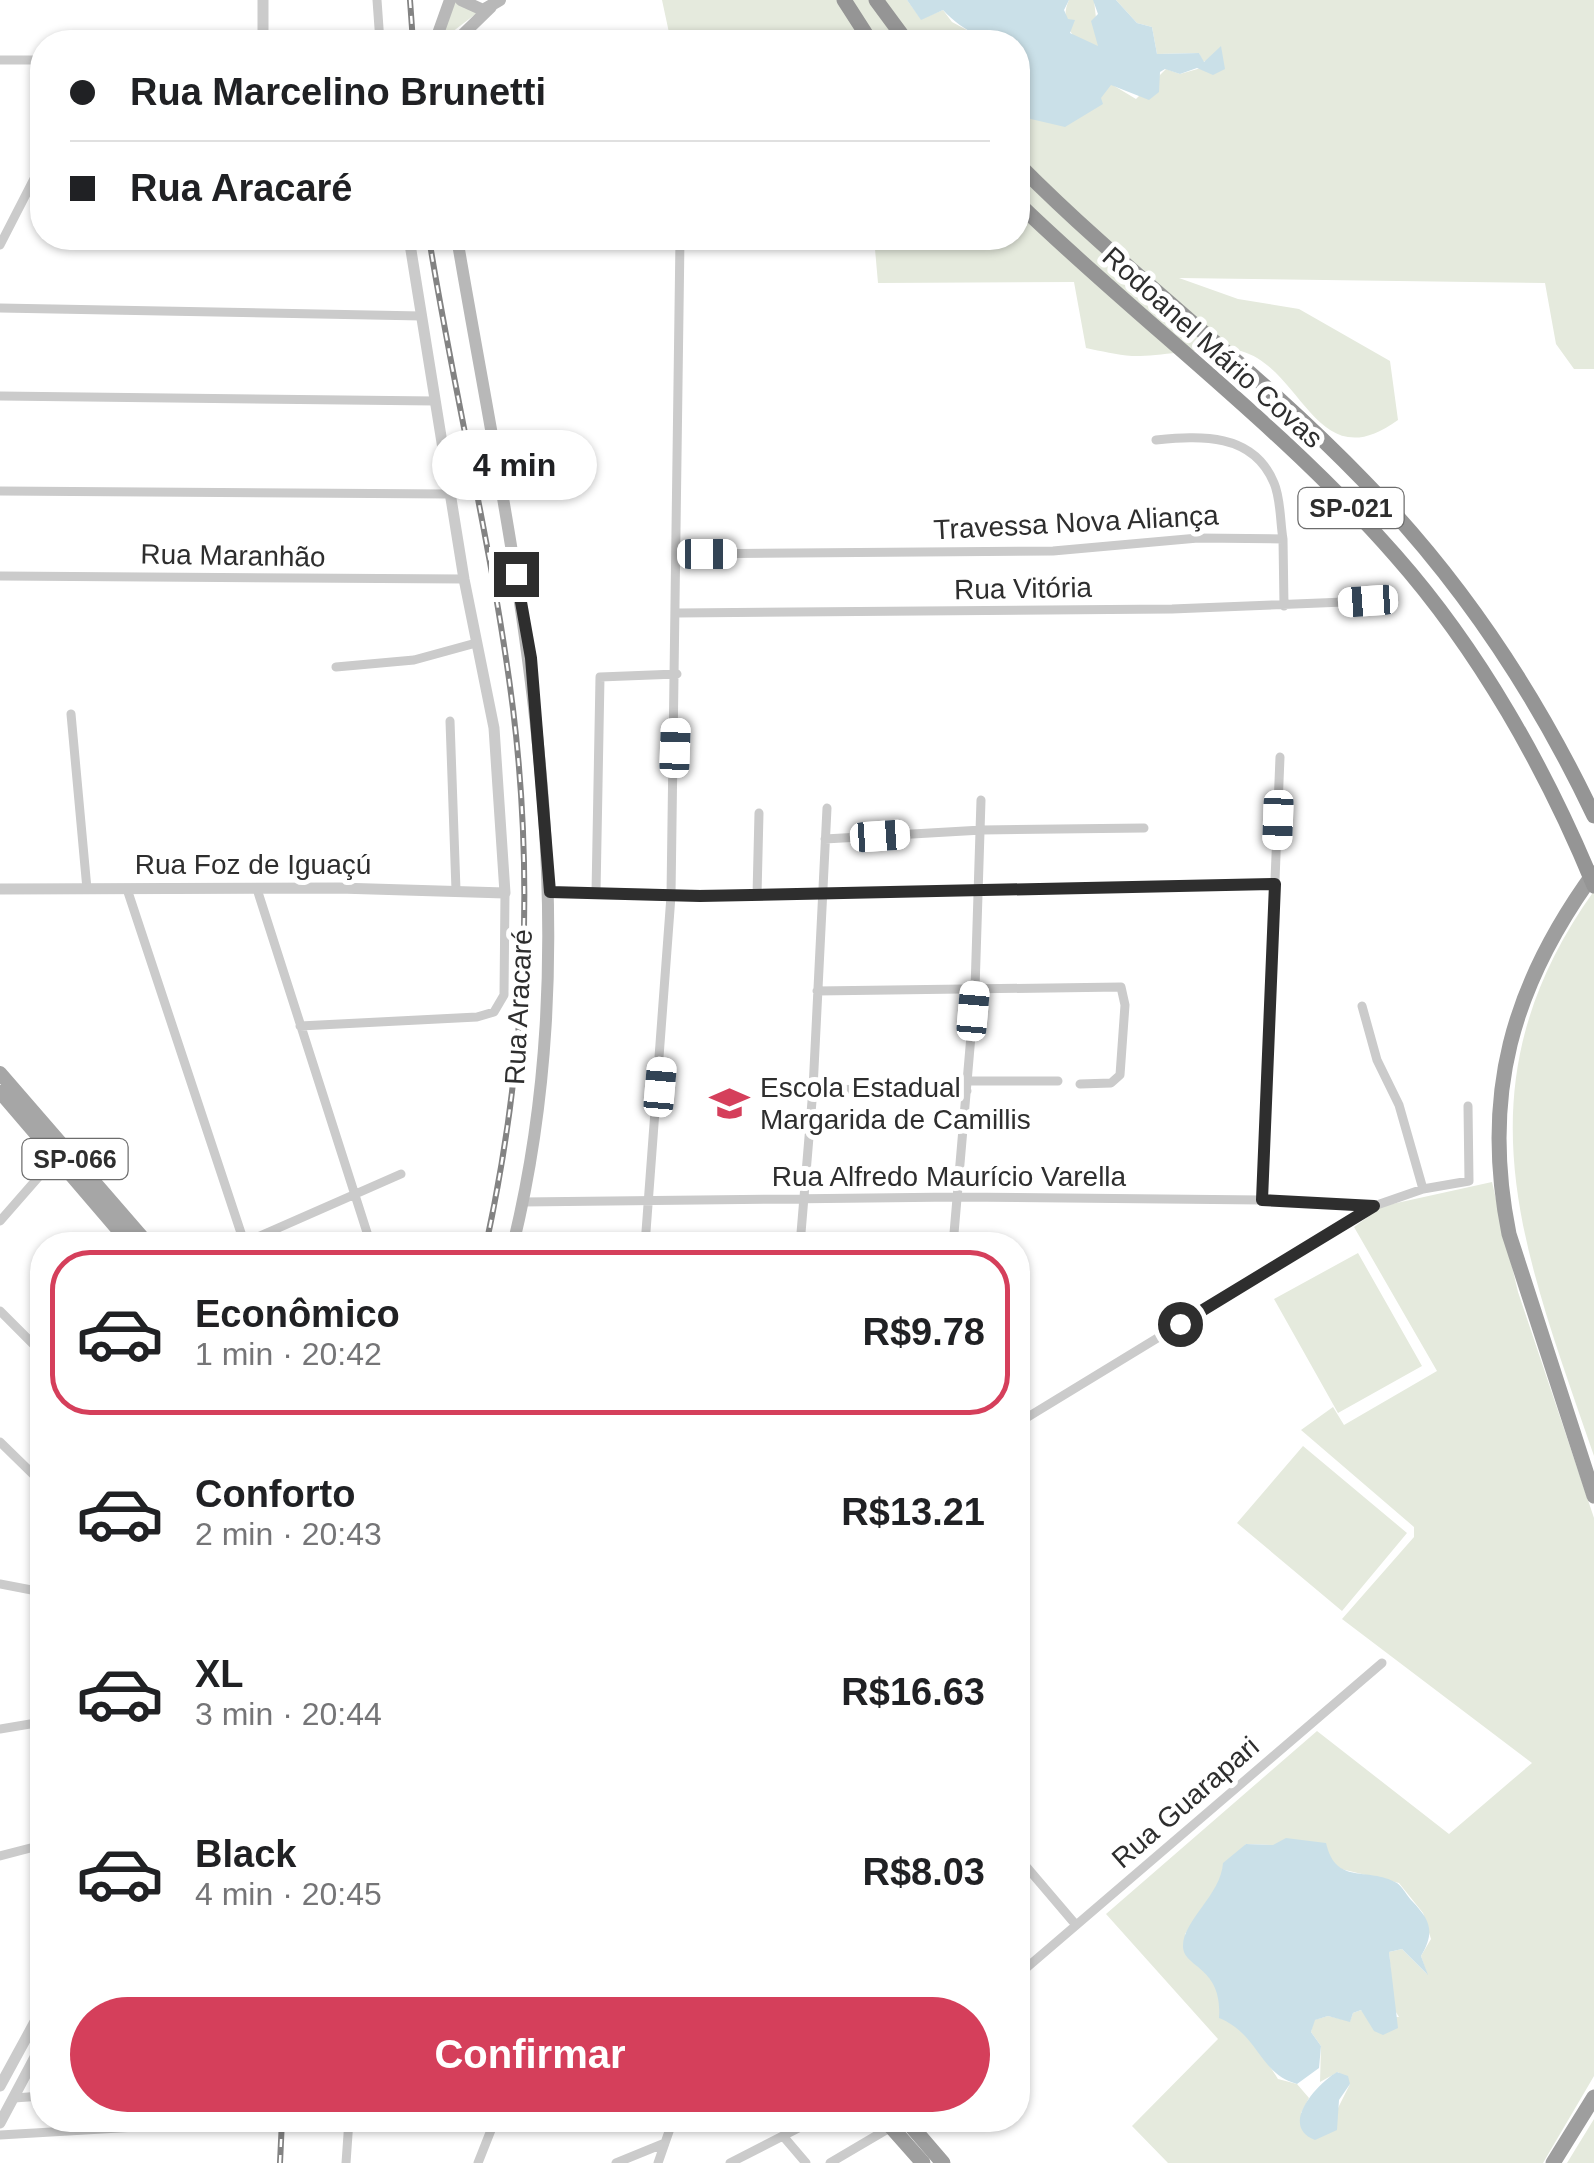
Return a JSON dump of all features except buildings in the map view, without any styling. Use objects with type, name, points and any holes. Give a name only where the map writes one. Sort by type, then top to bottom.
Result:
[{"type":"highway","points":[[844,0],[863,30]]},
{"type":"highway","points":[[876,0],[898,30]]},
{"type":"highway","name":"Rodoanel Mário Covas","points":[[1030,175],[1326,442],[1430,552],[1538,710],[1594,816]]},
{"type":"highway","name":"Rodoanel Mário Covas","points":[[1030,215],[1306,464],[1398,558],[1495,694],[1531,753],[1594,886]]},
{"type":"highway","points":[[1594,873],[1554,930],[1528,980],[1503,1072],[1498,1123],[1509,1234],[1594,1496]]},
{"type":"highway","points":[[1553,2163],[1594,2097]]},
{"type":"highway","points":[[901,2132],[923,2163]]},
{"type":"highway","points":[[906,2132],[943,2163]]},
{"type":"main road","points":[[439,30],[450,0]]},
{"type":"main road","points":[[461,0],[475,9],[499,3]]},
{"type":"main road","points":[[469,30],[499,3]]},
{"type":"main road","name":"Rua Aracaré","points":[[459,250],[531,658],[550,892],[542,1054],[516,1232]]},
{"type":"main road","name":"SP-066","points":[[0,1073],[138,1232]]},
{"type":"main road","name":"SP-066","points":[[1,1094],[119,1232]]},
{"type":"street","points":[[262,30],[263,0]]},
{"type":"street","points":[[377,0],[379,30]]},
{"type":"street","points":[[0,60],[30,60]]},
{"type":"street","points":[[0,245],[30,187]]},
{"type":"street","points":[[300,1026],[477,1016],[502,1004],[505,892],[499,765],[464,579],[411,250]]},
{"type":"street","points":[[646,1232],[671,896],[678,613],[680,250]]},
{"type":"street","points":[[0,308],[422,316]]},
{"type":"street","points":[[0,396],[435,401]]},
{"type":"street","points":[[1156,440],[1211,436],[1236,443],[1256,459],[1274,482],[1283,539],[1284,606]]},
{"type":"street","points":[[0,492],[450,494]]},
{"type":"street","name":"Travessa Nova Aliança","points":[[678,554],[1053,551],[1198,538],[1283,539]]},
{"type":"street","name":"Rua Maranhão","points":[[0,576],[464,579]]},
{"type":"street","name":"Rua Vitória","points":[[678,613],[1284,606],[1368,601]]},
{"type":"street","points":[[336,667],[414,660],[476,643]]},
{"type":"street","points":[[596,893],[600,678],[677,674]]},
{"type":"street","points":[[72,714],[87,889]]},
{"type":"street","points":[[450,721],[456,890]]},
{"type":"street","points":[[1262,1200],[1280,756]]},
{"type":"street","points":[[954,1232],[975,990],[981,800]]},
{"type":"street","points":[[801,1232],[813,1089],[826,808]]},
{"type":"street","points":[[757,895],[758,813]]},
{"type":"street","points":[[825,839],[982,830],[1144,828]]},
{"type":"street","points":[[550,892],[671,896],[1275,884]]},
{"type":"street","points":[[257,888],[367,1232]]},
{"type":"street","name":"Rua Foz de Iguaçú","points":[[0,890],[257,888],[505,892]]},
{"type":"street","points":[[127,889],[240,1232]]},
{"type":"street","points":[[817,991],[1121,988],[1125,996],[1120,1072],[1111,1084],[1080,1084]]},
{"type":"street","points":[[1362,1006],[1377,1060],[1399,1105],[1422,1189]]},
{"type":"street","points":[[813,1089],[1058,1082]]},
{"type":"street","points":[[1030,1415],[1374,1206],[1422,1189],[1466,1182],[1472,1168],[1468,1106]]},
{"type":"street","points":[[0,1221],[56,1157]]},
{"type":"street","points":[[270,1232],[400,1174]]},
{"type":"street","name":"Rua Alfredo Maurício Varella","points":[[523,1202],[956,1197],[1262,1200],[1374,1206]]},
{"type":"street","points":[[0,1311],[30,1341]]},
{"type":"street","points":[[0,1442],[30,1472]]},
{"type":"street","points":[[0,1584],[30,1590]]},
{"type":"street","name":"Rua Guarapari","points":[[1030,1965],[1382,1663]]},
{"type":"street","points":[[0,1729],[30,1724]]},
{"type":"street","points":[[0,1856],[30,1848]]},
{"type":"street","points":[[1030,1870],[1076,1925]]},
{"type":"street","points":[[0,2086],[30,2031]]},
{"type":"street","points":[[0,2123],[30,2067]]},
{"type":"street","points":[[14,2098],[30,2097]]},
{"type":"street","points":[[0,2135],[55,2132]]},
{"type":"street","points":[[346,2163],[349,2132]]},
{"type":"street","points":[[478,2163],[490,2132]]},
{"type":"street","points":[[658,2163],[669,2132]]},
{"type":"street","points":[[730,2163],[791,2132]]},
{"type":"street","points":[[830,2163],[878,2132]]},
{"type":"street","points":[[783,2136],[806,2163]]},
{"type":"street","points":[[616,2163],[665,2144]]},
{"type":"shaded area","points":[[454,0],[477,13],[455,30],[443,30]]},
{"type":"shaded area","points":[[662,0],[907,0],[921,19],[943,10],[952,22],[967,30],[668,30]]},
{"type":"shaded area","points":[[1069,0],[1094,0],[1099,46],[1082,42],[1070,32],[1066,17]]},
{"type":"shaded area","points":[[1116,0],[1594,0],[1594,369],[1574,369],[1556,344],[1545,283],[1179,278],[1238,299],[1299,309],[1390,361],[1398,420],[1370,435],[1348,437],[1329,429],[1281,378],[1241,351],[1218,349],[1132,356],[1086,348],[1074,282],[878,283],[875,250],[1030,250],[1030,118],[1055,116],[1081,107],[1111,84],[1136,99],[1166,69],[1180,74],[1222,62],[1222,54],[1203,62],[1199,53],[1157,54],[1152,27],[1137,23]]},
{"type":"shaded area","points":[[1594,891],[1594,1456],[1526,1239],[1515,1170],[1514,1102],[1525,1034],[1551,963]]},
{"type":"shaded area","points":[[1492,1182],[1518,1292],[1594,1518],[1594,2076],[1543,2163],[1168,2163],[1132,2126],[1218,2039],[1106,1914],[1317,1731],[1449,1834],[1532,1763],[1342,1619],[1414,1537],[1414,1527],[1301,1430],[1333,1407],[1344,1425],[1437,1371],[1354,1227],[1383,1206]],"holes":[[[1246,1844],[1273,1845],[1329,1859],[1341,1869],[1399,1883],[1423,1913],[1431,1939],[1421,1956],[1427,1974],[1402,1949],[1389,1952],[1394,2009],[1399,2017],[1368,2017],[1361,2010],[1353,2013],[1350,2021],[1328,2016],[1314,2020],[1311,2032],[1321,2046],[1320,2082],[1338,2072],[1350,2084],[1335,2114],[1301,2113],[1309,2098],[1297,2084],[1278,2079],[1185,1934]]]},
{"type":"shaded area","points":[[1358,1253],[1422,1366],[1338,1413],[1274,1299]]},
{"type":"shaded area","points":[[1303,1446],[1407,1533],[1342,1611],[1237,1523]]},
{"type":"shaded area","points":[[1594,2119],[1594,2163],[1567,2163]]},
{"type":"water","points":[[907,0],[1069,0],[1064,10],[1068,19],[1075,20],[1070,33],[1098,46],[1091,21],[1098,14],[1093,0],[1116,0],[1137,23],[1152,27],[1157,54],[1199,53],[1204,62],[1221,46],[1225,69],[1213,75],[1197,68],[1180,74],[1165,69],[1160,72],[1159,92],[1149,100],[1111,85],[1101,98],[1103,104],[1065,127],[1030,119],[1030,30],[968,30],[943,10],[921,20]]},
{"type":"water","points":[[1286,1838],[1326,1843],[1337,1865],[1345,1870],[1397,1883],[1429,1927],[1421,1956],[1428,1975],[1402,1949],[1389,1952],[1398,2028],[1383,2035],[1374,2031],[1361,2010],[1353,2013],[1350,2022],[1328,2016],[1315,2020],[1311,2032],[1321,2046],[1319,2068],[1297,2084],[1274,2072],[1243,2034],[1219,2018],[1215,1988],[1183,1947],[1189,1927],[1216,1886],[1223,1863],[1246,1844],[1273,1845]]},
{"type":"water","points":[[1337,2072],[1348,2076],[1350,2084],[1339,2100],[1337,2130],[1315,2140],[1305,2134],[1300,2125],[1301,2115],[1320,2085]]},
{"type":"railway","points":[[410,0],[412,30]]},
{"type":"railway","points":[[431,250],[495,590],[520,776],[522,978],[509,1112],[489,1232]]},
{"type":"railway","points":[[280,2163],[281,2132]]},
{"type":"place","name":"Escola Estadual Margarida de Camillis","points":[[730,1103]]},
{"type":"route","points":[[516,574],[531,658],[550,892],[700,896],[1275,884],[1262,1200],[1374,1206],[1180,1324]]}]
